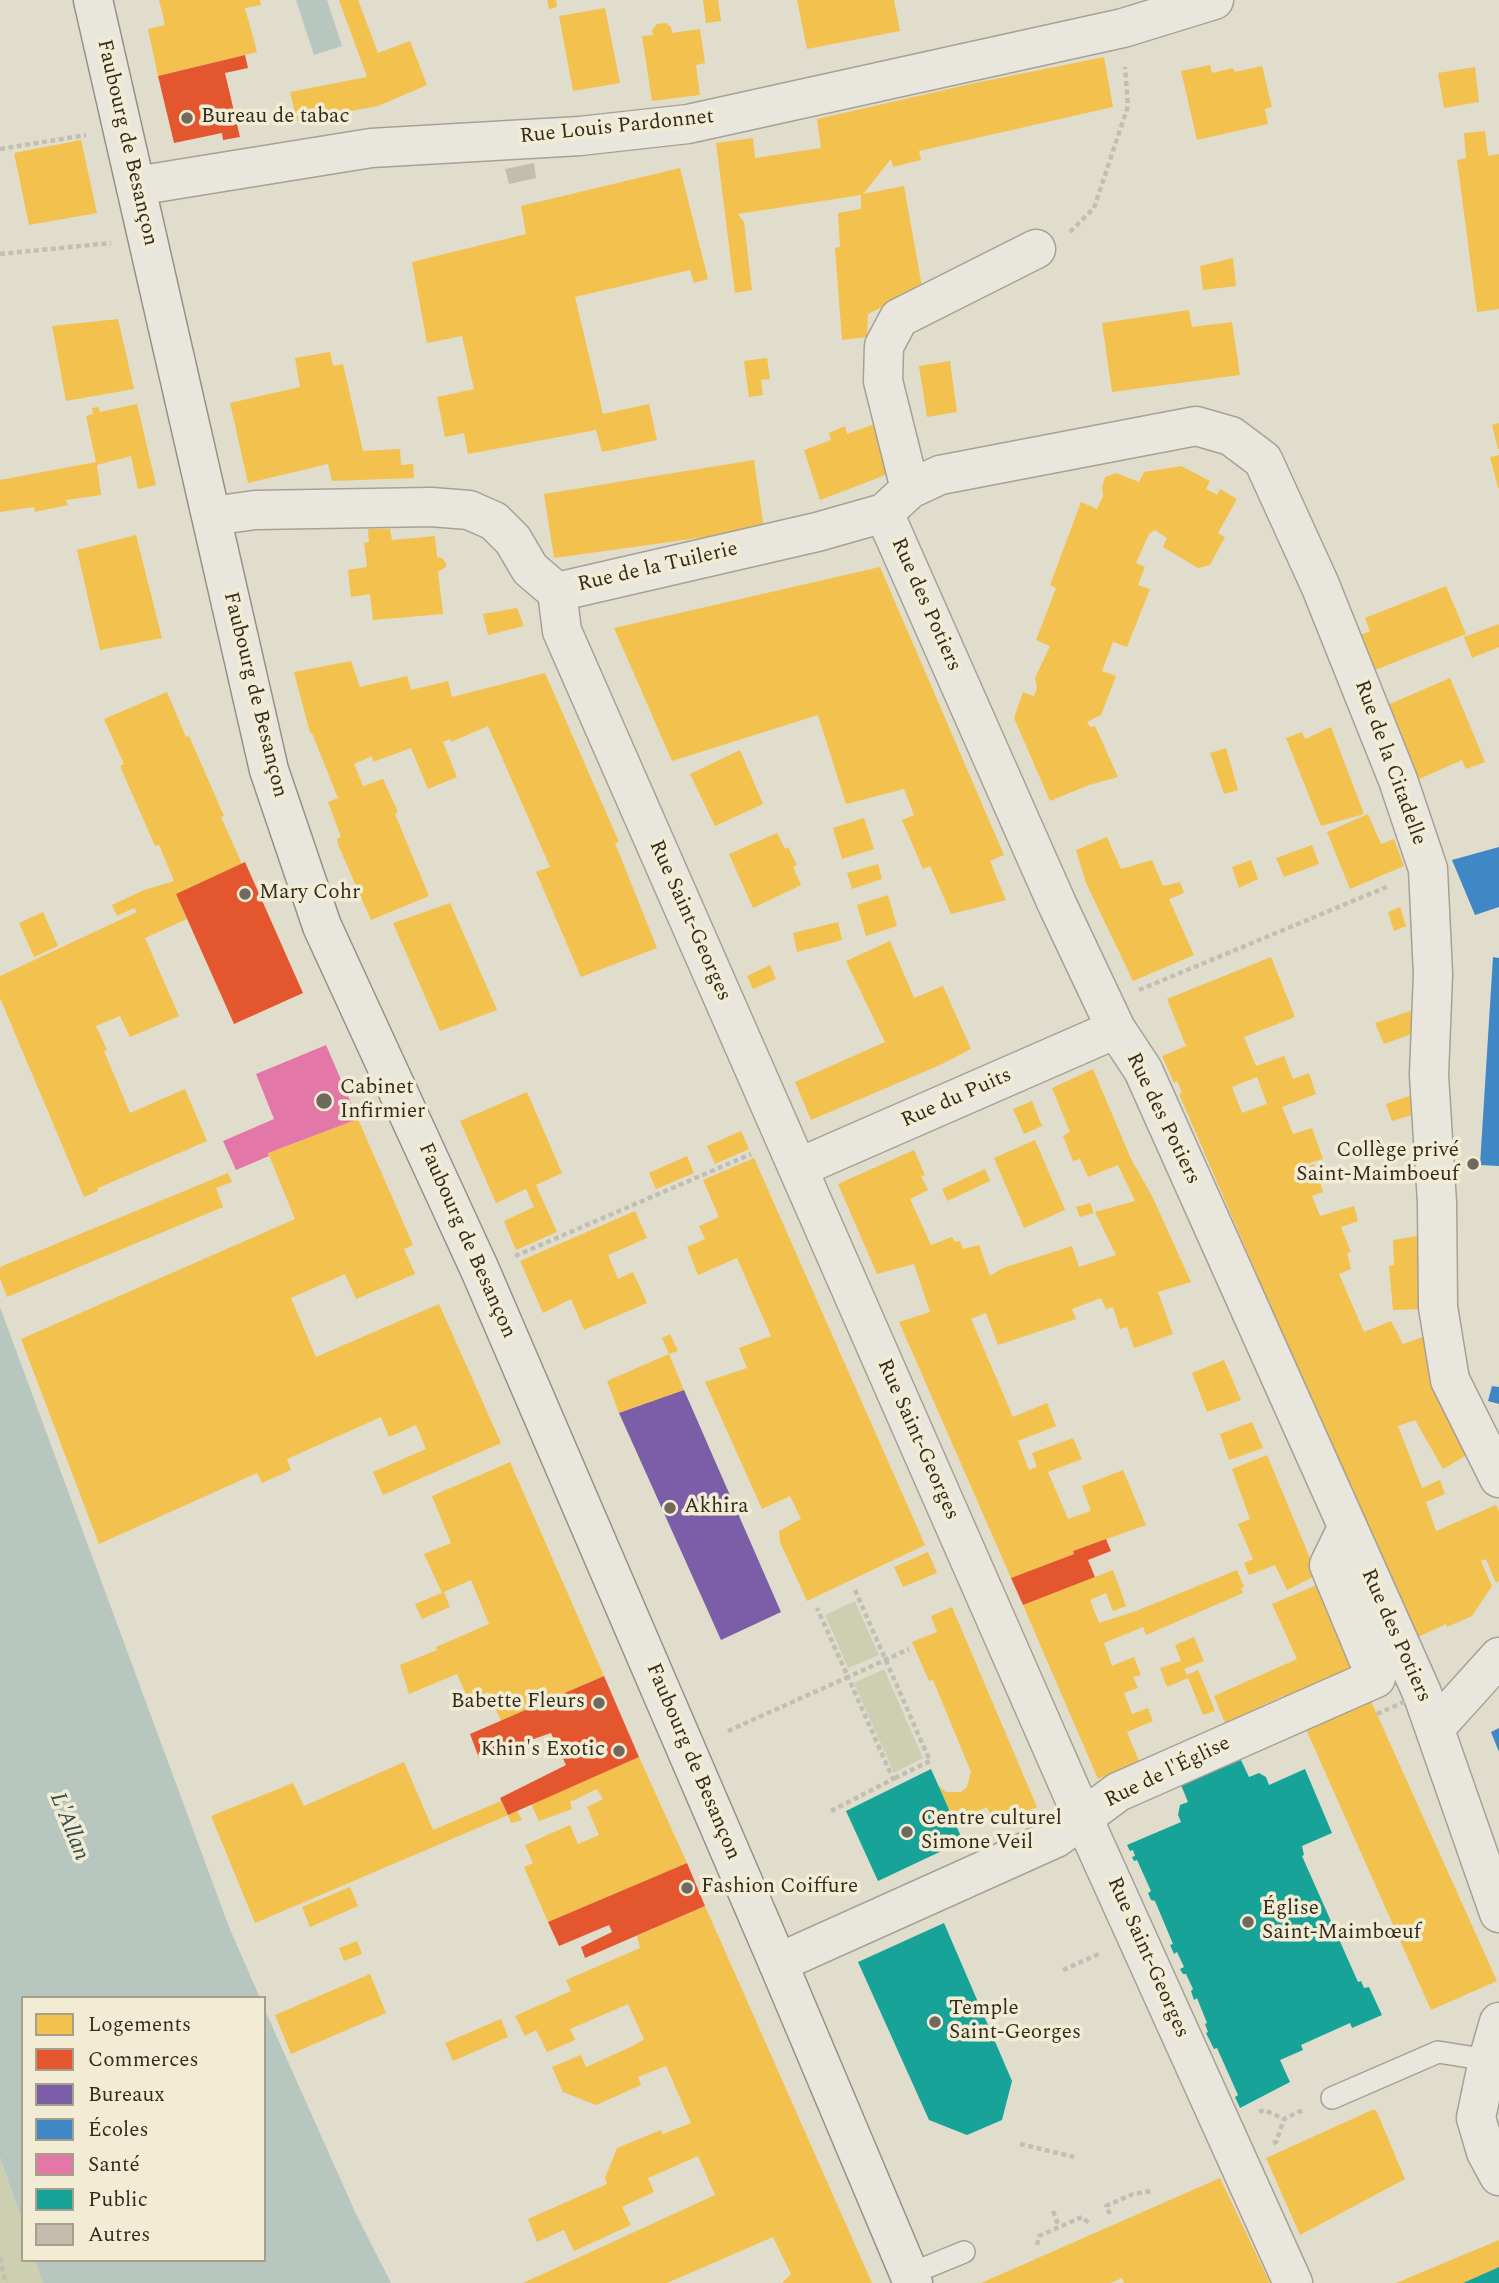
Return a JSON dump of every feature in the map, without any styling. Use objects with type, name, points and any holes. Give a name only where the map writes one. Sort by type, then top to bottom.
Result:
[{"type":"street","name":"Faubourg de Besançon","points":[[93,0],[269,770],[322,926],[480,1270],[778,1963],[908,2280]]},
{"type":"street","name":"Rue Louis Pardonnet","points":[[136,186],[371,148],[580,136],[688,124],[1123,28],[1214,0]]},
{"type":"street","name":"Rue des Potiers","points":[[1036,249],[899,318],[884,346],[883,381],[897,501],[1110,1017],[1143,1070],[1422,1693],[1499,1913]]},
{"type":"street","name":"Rue de la Citadelle","points":[[897,501],[940,475],[1196,426],[1231,436],[1263,460],[1315,572],[1398,780],[1429,869],[1433,974],[1430,1075],[1437,1203],[1438,1307],[1450,1380],[1490,1437],[1499,1478]]},
{"type":"street","name":"Rue de la Tuilerie","points":[[212,516],[269,510],[431,507],[469,510],[494,521],[513,540],[530,569],[557,592],[817,532],[897,501]]},
{"type":"street","name":"Rue Saint-Georges","points":[[557,592],[562,631],[1083,1818],[1293,2283]]},
{"type":"street","name":"Rue du Puits","points":[[791,1154],[1110,1017]]},
{"type":"street","name":"Rue de l'Église","points":[[778,1963],[1056,1838],[1118,1792],[1376,1678],[1329,1565],[1347,1528]]},
{"type":"street","points":[[1435,1728],[1499,1657]]},
{"type":"street","points":[[1499,2022],[1476,2118],[1486,2152],[1499,2176]]},
{"type":"lane","points":[[1332,2098],[1438,2052],[1488,2060]]},
{"type":"lane","points":[[908,2280],[964,2252]]},
{"type":"path","points":[[1036,249],[1070,233],[1094,208],[1128,106],[1123,28]]},
{"type":"path","points":[[0,149],[90,134]]},
{"type":"path","points":[[0,254],[113,242]]},
{"type":"path","points":[[1110,1017],[1429,869]]},
{"type":"path","points":[[507,1259],[791,1154]]},
{"type":"path","points":[[831,1811],[930,1761],[855,1590]]},
{"type":"path","points":[[817,1608],[893,1779]]},
{"type":"path","points":[[727,1731],[909,1649]]},
{"type":"path","points":[[1377,1714],[1406,1701]]},
{"type":"path","points":[[1063,1970],[1097,1955]]},
{"type":"path","points":[[1237,2159],[1276,2142],[1284,2119],[1332,2098]]},
{"type":"path","points":[[1020,2144],[1074,2157]]},
{"type":"path","points":[[1131,2188],[1133,2194]]},
{"type":"path","points":[[1110,2214],[1107,2206],[1133,2194],[1153,2191]]},
{"type":"path","points":[[1053,2211],[1059,2227]]},
{"type":"path","points":[[1037,2245],[1039,2236],[1082,2217],[1090,2223]]},
{"type":"path","points":[[0,2258],[6,2283]]},
{"type":"green space","points":[[855,1601],[879,1655],[848,1668],[825,1615]]},
{"type":"green space","points":[[884,1669],[923,1758],[894,1773],[854,1683]]},
{"type":"green space","points":[[0,2157],[21,2218],[21,2262],[36,2262],[43,2283],[0,2283]]},
{"type":"water","points":[[296,0],[327,0],[342,46],[314,55]]},
{"type":"water","name":"L'Allan","points":[[0,1307],[229,1927],[259,1996],[21,1996],[21,2218],[0,2157]]},
{"type":"water","points":[[266,2012],[356,2214],[391,2283],[43,2283],[36,2262],[266,2262]]},
{"type":"building: Logements","points":[[159,0],[260,0],[261,5],[245,8],[257,52],[158,76],[148,29],[165,25]]},
{"type":"building: Logements","points":[[339,0],[358,0],[378,53],[410,41],[427,85],[378,106],[297,121],[290,92],[367,77]]},
{"type":"building: Logements","points":[[547,0],[556,0],[557,7],[549,9]]},
{"type":"building: Logements","points":[[703,0],[718,0],[721,21],[706,23]]},
{"type":"building: Logements","points":[[797,0],[894,0],[900,31],[807,49]]},
{"type":"building: Logements","points":[[605,8],[620,83],[573,91],[559,16]]},
{"type":"building: Logements","points":[[666,23],[671,27],[672,33],[700,29],[705,63],[696,65],[700,95],[652,101],[642,36],[653,35],[652,30],[657,24]]},
{"type":"building: Logements","points":[[1104,57],[1113,107],[919,151],[921,160],[893,167],[891,159],[863,194],[904,186],[922,287],[868,314],[867,337],[842,340],[835,248],[840,247],[838,213],[861,209],[861,195],[738,214],[744,222],[752,290],[735,293],[716,143],[753,138],[755,158],[821,148],[817,119]]},
{"type":"building: Logements","points":[[1210,65],[1212,73],[1233,68],[1235,72],[1262,66],[1272,107],[1265,109],[1268,124],[1197,140],[1181,71]]},
{"type":"building: Logements","points":[[1475,67],[1479,102],[1444,108],[1438,73]]},
{"type":"building: Logements","points":[[1485,131],[1488,156],[1499,154],[1499,309],[1477,312],[1457,160],[1466,158],[1464,133]]},
{"type":"building: Logements","points":[[81,140],[97,213],[29,225],[14,153]]},
{"type":"building: Logements","points":[[680,168],[708,279],[694,283],[690,270],[575,297],[603,414],[649,404],[657,440],[602,452],[596,430],[468,454],[464,433],[445,437],[437,397],[474,389],[462,336],[427,343],[412,262],[526,234],[521,206]]},
{"type":"building: Logements","points":[[1233,258],[1236,286],[1203,290],[1200,266]]},
{"type":"building: Logements","points":[[1189,310],[1192,327],[1232,322],[1240,375],[1112,392],[1102,323]]},
{"type":"building: Logements","points":[[118,319],[134,389],[66,401],[52,326]]},
{"type":"building: Logements","points":[[330,352],[333,366],[343,364],[363,451],[400,449],[401,465],[413,464],[414,478],[332,481],[328,464],[248,483],[230,403],[300,387],[295,358]]},
{"type":"building: Logements","points":[[767,358],[770,379],[761,380],[763,395],[749,397],[744,361]]},
{"type":"building: Logements","points":[[950,361],[957,412],[927,417],[919,366]]},
{"type":"building: Logements","points":[[137,404],[156,485],[138,489],[131,456],[97,465],[101,495],[66,500],[68,505],[35,512],[34,507],[0,512],[0,480],[96,462],[86,416],[93,414],[92,408],[98,407],[100,412]]},
{"type":"building: Logements","points":[[1499,423],[1499,449],[1498,449],[1492,425]]},
{"type":"building: Logements","points":[[875,424],[888,474],[820,500],[804,450],[831,440],[829,433],[845,426],[847,434]]},
{"type":"building: Logements","points":[[1499,455],[1499,488],[1498,488],[1490,457]]},
{"type":"building: Logements","points":[[754,460],[764,529],[554,558],[544,494]]},
{"type":"building: Logements","points":[[1181,466],[1210,481],[1206,489],[1217,495],[1220,489],[1237,499],[1218,533],[1225,537],[1210,565],[1198,568],[1163,547],[1167,538],[1155,530],[1149,534],[1136,563],[1145,567],[1138,585],[1150,589],[1127,647],[1113,642],[1102,671],[1116,676],[1101,715],[1087,722],[1090,727],[1095,726],[1118,777],[1089,785],[1050,801],[1014,718],[1023,692],[1034,696],[1037,688],[1035,678],[1050,646],[1036,640],[1056,588],[1050,585],[1081,502],[1097,509],[1103,496],[1105,477],[1116,473],[1139,482],[1144,472]]},
{"type":"building: Logements","points":[[368,529],[390,529],[392,540],[435,536],[437,557],[446,563],[446,567],[438,572],[443,614],[373,620],[370,594],[351,597],[348,570],[367,567],[364,543],[369,542]]},
{"type":"building: Logements","points":[[136,535],[162,638],[100,650],[77,550]]},
{"type":"building: Logements","points":[[880,567],[1004,855],[990,861],[1006,900],[951,914],[930,866],[923,869],[902,820],[914,815],[904,789],[846,804],[818,715],[672,761],[614,628]]},
{"type":"building: Logements","points":[[1446,586],[1466,634],[1370,672],[1355,637],[1370,631],[1365,618]]},
{"type":"building: Logements","points":[[517,608],[524,626],[488,635],[483,614]]},
{"type":"building: Logements","points":[[1499,624],[1499,647],[1472,658],[1464,637]]},
{"type":"building: Logements","points":[[351,661],[360,687],[407,676],[411,690],[448,681],[452,697],[545,673],[619,842],[615,843],[657,948],[581,977],[536,872],[550,867],[488,726],[451,742],[450,739],[443,742],[457,777],[428,789],[411,748],[373,762],[372,756],[354,764],[363,786],[383,779],[429,896],[371,920],[339,847],[337,839],[341,837],[328,802],[338,798],[310,733],[294,672]]},
{"type":"building: Logements","points":[[1450,678],[1485,762],[1466,769],[1462,760],[1417,780],[1385,706]]},
{"type":"building: Logements","points":[[167,692],[224,816],[221,817],[242,864],[176,894],[187,919],[145,938],[179,1016],[130,1037],[120,1016],[96,1026],[130,1113],[185,1089],[207,1141],[98,1188],[98,1191],[84,1197],[0,998],[0,976],[137,912],[134,908],[117,916],[112,905],[144,890],[174,881],[159,845],[155,846],[120,766],[124,764],[104,719]]},
{"type":"building: Logements","points":[[1331,727],[1364,814],[1321,826],[1286,738],[1302,732],[1305,739]]},
{"type":"building: Logements","points":[[1226,748],[1238,790],[1224,794],[1210,753]]},
{"type":"building: Logements","points":[[740,750],[763,804],[715,826],[690,774]]},
{"type":"building: Logements","points":[[1368,814],[1381,844],[1394,839],[1404,866],[1350,889],[1327,832]]},
{"type":"building: Logements","points":[[864,818],[874,849],[842,859],[833,828]]},
{"type":"building: Logements","points":[[777,833],[797,865],[793,867],[801,885],[753,908],[729,854]]},
{"type":"building: Logements","points":[[1107,837],[1121,869],[1152,860],[1163,886],[1180,882],[1184,893],[1169,899],[1194,955],[1133,981],[1086,883],[1076,850]]},
{"type":"building: Logements","points":[[1312,845],[1319,864],[1284,877],[1276,858]]},
{"type":"building: Logements","points":[[1251,860],[1258,879],[1239,888],[1232,867]]},
{"type":"building: Logements","points":[[878,864],[882,879],[852,889],[847,873]]},
{"type":"building: Logements","points":[[888,895],[897,926],[866,936],[857,905]]},
{"type":"building: Logements","points":[[450,903],[497,1010],[440,1031],[393,923]]},
{"type":"building: Logements","points":[[1400,907],[1406,926],[1394,931],[1388,912]]},
{"type":"building: Logements","points":[[43,912],[58,946],[34,957],[19,923]]},
{"type":"building: Logements","points":[[838,922],[842,940],[797,952],[793,933]]},
{"type":"building: Logements","points":[[890,941],[914,998],[943,986],[971,1049],[811,1120],[795,1082],[885,1042],[846,961]]},
{"type":"building: Logements","points":[[1271,957],[1295,1017],[1244,1037],[1256,1066],[1284,1056],[1293,1079],[1309,1073],[1316,1094],[1282,1107],[1293,1134],[1312,1128],[1323,1159],[1296,1167],[1297,1170],[1314,1164],[1323,1192],[1312,1196],[1320,1216],[1354,1206],[1358,1221],[1341,1227],[1351,1252],[1347,1253],[1351,1269],[1339,1274],[1364,1332],[1391,1321],[1403,1344],[1428,1335],[1472,1452],[1443,1469],[1415,1420],[1398,1426],[1422,1488],[1440,1480],[1445,1494],[1426,1502],[1436,1531],[1496,1505],[1499,1511],[1499,1581],[1496,1583],[1486,1559],[1481,1561],[1492,1586],[1472,1616],[1416,1638],[1269,1306],[1179,1094],[1182,1093],[1177,1081],[1174,1083],[1162,1056],[1186,1046],[1167,999]],"holes":[[[1257,1077],[1267,1104],[1242,1113],[1232,1087]]]},
{"type":"building: Logements","points":[[770,965],[776,979],[753,989],[747,976]]},
{"type":"building: Logements","points":[[1416,1009],[1417,1032],[1384,1044],[1375,1023]]},
{"type":"building: Logements","points":[[1093,1069],[1131,1159],[1152,1196],[1191,1282],[1158,1292],[1173,1334],[1134,1348],[1127,1327],[1120,1329],[1113,1307],[1106,1309],[1101,1298],[1072,1309],[1076,1319],[998,1345],[986,1313],[971,1319],[1013,1417],[1047,1403],[1056,1426],[1018,1441],[1029,1470],[1037,1467],[1032,1453],[1073,1438],[1082,1459],[1048,1472],[1068,1519],[1091,1511],[1082,1486],[1123,1470],[1146,1525],[1073,1551],[1074,1554],[1011,1578],[899,1322],[930,1312],[914,1264],[877,1274],[838,1184],[914,1150],[925,1175],[921,1176],[928,1190],[910,1199],[931,1245],[952,1237],[955,1242],[960,1241],[963,1249],[979,1245],[990,1276],[1003,1268],[1072,1246],[1079,1267],[1116,1255],[1095,1212],[1135,1201],[1118,1165],[1088,1177],[1080,1159],[1073,1161],[1063,1136],[1070,1132],[1052,1088]]},
{"type":"building: Logements","points":[[527,1092],[562,1173],[536,1185],[557,1232],[516,1250],[504,1221],[534,1207],[526,1189],[496,1203],[460,1121]]},
{"type":"building: Logements","points":[[1412,1095],[1418,1113],[1392,1121],[1386,1104]]},
{"type":"building: Logements","points":[[1032,1101],[1042,1126],[1024,1134],[1013,1109]]},
{"type":"building: Logements","points":[[358,1119],[413,1245],[404,1249],[415,1274],[356,1299],[345,1274],[291,1298],[316,1357],[439,1304],[501,1443],[383,1495],[373,1472],[426,1449],[416,1425],[389,1437],[381,1417],[287,1459],[291,1470],[262,1483],[257,1473],[99,1544],[21,1339],[295,1219],[268,1153]]},
{"type":"building: Logements","points":[[741,1131],[749,1149],[715,1164],[707,1146]]},
{"type":"building: Logements","points":[[1035,1140],[1065,1210],[1024,1228],[994,1158]]},
{"type":"building: Logements","points":[[687,1156],[694,1173],[656,1189],[649,1173]]},
{"type":"building: Logements","points":[[754,1158],[925,1545],[807,1601],[780,1542],[779,1531],[801,1519],[790,1496],[762,1509],[705,1382],[747,1368],[739,1348],[771,1336],[737,1258],[698,1275],[687,1247],[705,1239],[699,1226],[719,1217],[703,1180]]},
{"type":"building: Logements","points":[[985,1169],[990,1181],[947,1201],[942,1189]]},
{"type":"building: Logements","points":[[228,1173],[232,1182],[216,1188],[223,1207],[7,1297],[0,1278],[0,1267]]},
{"type":"building: Logements","points":[[1090,1203],[1094,1213],[1080,1217],[1076,1207]]},
{"type":"building: Logements","points":[[635,1211],[647,1238],[608,1255],[618,1279],[633,1272],[647,1303],[584,1330],[571,1299],[543,1313],[520,1261]]},
{"type":"building: Logements","points":[[1423,1235],[1426,1309],[1393,1310],[1389,1266],[1394,1265],[1393,1240]]},
{"type":"building: Logements","points":[[670,1334],[678,1351],[669,1354],[662,1338]]},
{"type":"building: Logements","points":[[669,1354],[684,1390],[619,1413],[607,1381]]},
{"type":"building: Logements","points":[[1224,1360],[1241,1400],[1207,1412],[1192,1373]]},
{"type":"building: Logements","points":[[1252,1422],[1263,1448],[1229,1460],[1220,1434]]},
{"type":"building: Logements","points":[[1267,1455],[1317,1575],[1287,1590],[1275,1565],[1249,1575],[1244,1563],[1253,1559],[1238,1524],[1250,1519],[1232,1469]]},
{"type":"building: Logements","points":[[510,1462],[604,1676],[501,1721],[488,1692],[469,1701],[457,1674],[409,1694],[400,1665],[489,1624],[471,1580],[444,1592],[450,1607],[422,1619],[415,1604],[442,1593],[424,1554],[451,1543],[432,1496]]},
{"type":"building: Logements","points":[[928,1552],[937,1573],[903,1587],[894,1567]]},
{"type":"building: Logements","points":[[1113,1570],[1126,1606],[1113,1611],[1106,1593],[1090,1600],[1099,1623],[1237,1570],[1244,1587],[1241,1588],[1243,1593],[1146,1635],[1143,1627],[1104,1643],[1112,1666],[1134,1657],[1141,1675],[1133,1677],[1138,1688],[1124,1693],[1132,1714],[1148,1708],[1153,1721],[1127,1732],[1139,1761],[1098,1779],[1023,1605]]},
{"type":"building: Logements","points":[[1319,1584],[1357,1668],[1285,1700],[1283,1696],[1225,1723],[1214,1696],[1297,1659],[1272,1604]]},
{"type":"building: Logements","points":[[952,1607],[1037,1807],[996,1826],[987,1807],[955,1822],[938,1785],[946,1792],[961,1792],[967,1787],[971,1772],[933,1680],[929,1681],[912,1642],[937,1632],[931,1616]]},
{"type":"building: Logements","points":[[1194,1637],[1204,1661],[1184,1669],[1187,1675],[1198,1670],[1210,1698],[1215,1711],[1203,1715],[1188,1678],[1167,1687],[1160,1668],[1181,1661],[1175,1645]]},
{"type":"building: Logements","points":[[1370,1699],[1497,1981],[1431,2010],[1305,1727]]},
{"type":"building: Logements","points":[[639,1757],[687,1863],[548,1922],[524,1867],[533,1863],[525,1845],[570,1825],[578,1844],[599,1835],[587,1807],[603,1799],[597,1789],[570,1802],[572,1809],[539,1821],[531,1804]]},
{"type":"building: Logements","points":[[404,1762],[433,1830],[501,1801],[508,1815],[255,1923],[211,1816],[293,1783],[304,1806]]},
{"type":"building: Logements","points":[[517,1811],[522,1820],[511,1823],[508,1815]]},
{"type":"building: Logements","points":[[350,1887],[358,1906],[310,1927],[302,1907]]},
{"type":"building: Logements","points":[[705,1906],[872,2283],[782,2283],[791,2274],[773,2237],[667,2283],[523,2283],[715,2195],[698,2156],[648,2178],[654,2192],[622,2207],[631,2225],[574,2251],[564,2230],[537,2242],[528,2219],[607,2184],[605,2178],[617,2148],[661,2130],[663,2134],[691,2123],[666,2066],[638,2077],[641,2085],[596,2105],[563,2092],[552,2067],[581,2055],[586,2067],[644,2039],[628,2004],[570,2029],[575,2040],[547,2052],[536,2030],[525,2036],[515,2016],[571,1991],[566,1980],[640,1948],[637,1936]]},
{"type":"building: Logements","points":[[357,1941],[362,1954],[344,1961],[339,1948]]},
{"type":"building: Logements","points":[[370,1974],[386,2013],[291,2054],[275,2015]]},
{"type":"building: Logements","points":[[501,2019],[508,2037],[453,2061],[445,2043]]},
{"type":"building: Logements","points":[[1376,2110],[1405,2179],[1300,2235],[1266,2158]]},
{"type":"building: Logements","points":[[1220,2178],[1270,2283],[1124,2283],[1122,2278],[1111,2283],[981,2283]]},
{"type":"building: Logements","points":[[1499,2240],[1499,2267],[1463,2283],[1396,2283]]},
{"type":"building: Commerces","points":[[245,55],[248,68],[225,73],[240,137],[223,140],[222,133],[174,143],[158,76]]},
{"type":"building: Commerces","points":[[245,862],[303,993],[234,1024],[176,894]]},
{"type":"building: Commerces","points":[[1106,1539],[1111,1551],[1088,1560],[1095,1577],[1023,1605],[1011,1578]]},
{"type":"building: Commerces","points":[[604,1676],[639,1757],[508,1815],[500,1798],[566,1765],[551,1733],[479,1758],[470,1734]]},
{"type":"building: Commerces","points":[[687,1863],[705,1906],[585,1958],[581,1947],[612,1932],[609,1925],[559,1946],[548,1922]]},
{"type":"building: Bureaux","points":[[684,1390],[781,1612],[721,1640],[619,1413]]},
{"type":"building: Écoles","points":[[1499,847],[1499,907],[1475,915],[1452,860]]},
{"type":"building: Écoles","points":[[1493,957],[1499,958],[1499,1166],[1480,1165]]},
{"type":"building: Écoles","points":[[1492,1386],[1499,1387],[1499,1404],[1488,1401]]},
{"type":"building: Écoles","points":[[1499,1728],[1499,1752],[1491,1732]]},
{"type":"building: Santé","points":[[326,1045],[358,1119],[268,1153],[269,1156],[236,1170],[223,1141],[274,1119],[256,1074]]},
{"type":"building: Public","name":"Église Saint-Maimbœuf","points":[[1241,1760],[1249,1777],[1259,1773],[1266,1777],[1269,1785],[1305,1769],[1332,1833],[1302,1846],[1302,1856],[1358,1982],[1361,1981],[1364,1988],[1369,1987],[1382,2015],[1352,2028],[1350,2023],[1301,2045],[1303,2050],[1280,2060],[1290,2082],[1240,2108],[1235,2097],[1238,2095],[1217,2048],[1214,2049],[1206,2033],[1207,2023],[1197,1998],[1194,2000],[1191,1991],[1193,1989],[1186,1974],[1180,1969],[1184,1967],[1177,1952],[1174,1954],[1170,1945],[1173,1944],[1155,1901],[1151,1900],[1148,1893],[1151,1891],[1137,1860],[1134,1861],[1132,1857],[1135,1856],[1133,1850],[1130,1851],[1127,1845],[1181,1822],[1178,1815],[1180,1805],[1188,1802],[1181,1785]]},
{"type":"building: Public","name":"Centre culturel Simone Veil","points":[[931,1769],[963,1841],[878,1881],[846,1811]]},
{"type":"building: Public","name":"Temple Saint-Georges","points":[[944,1923],[1012,2081],[1002,2120],[967,2135],[929,2120],[858,1962]]},
{"type":"building: Public","points":[[1499,2267],[1499,2283],[1463,2283]]},
{"type":"building: Autres","points":[[534,163],[536,178],[509,184],[505,169]]},
{"type":"place","name":"Bureau de tabac","points":[[187,118]]},
{"type":"place","name":"Mary Cohr","points":[[245,894]]},
{"type":"place","name":"Cabinet Infirmier","points":[[324,1101]]},
{"type":"place","name":"Collège privé Saint-Maimboeuf","points":[[1473,1164]]},
{"type":"place","name":"Akhira","points":[[670,1508]]},
{"type":"place","name":"Babette Fleurs","points":[[599,1703]]},
{"type":"place","name":"Khin's Exotic","points":[[619,1751]]},
{"type":"place","name":"Centre culturel Simone Veil","points":[[907,1832]]},
{"type":"place","name":"Fashion Coiffure","points":[[687,1888]]},
{"type":"place","name":"Église Saint-Maimbœuf","points":[[1248,1922]]},
{"type":"place","name":"Temple Saint-Georges","points":[[935,2022]]}]
